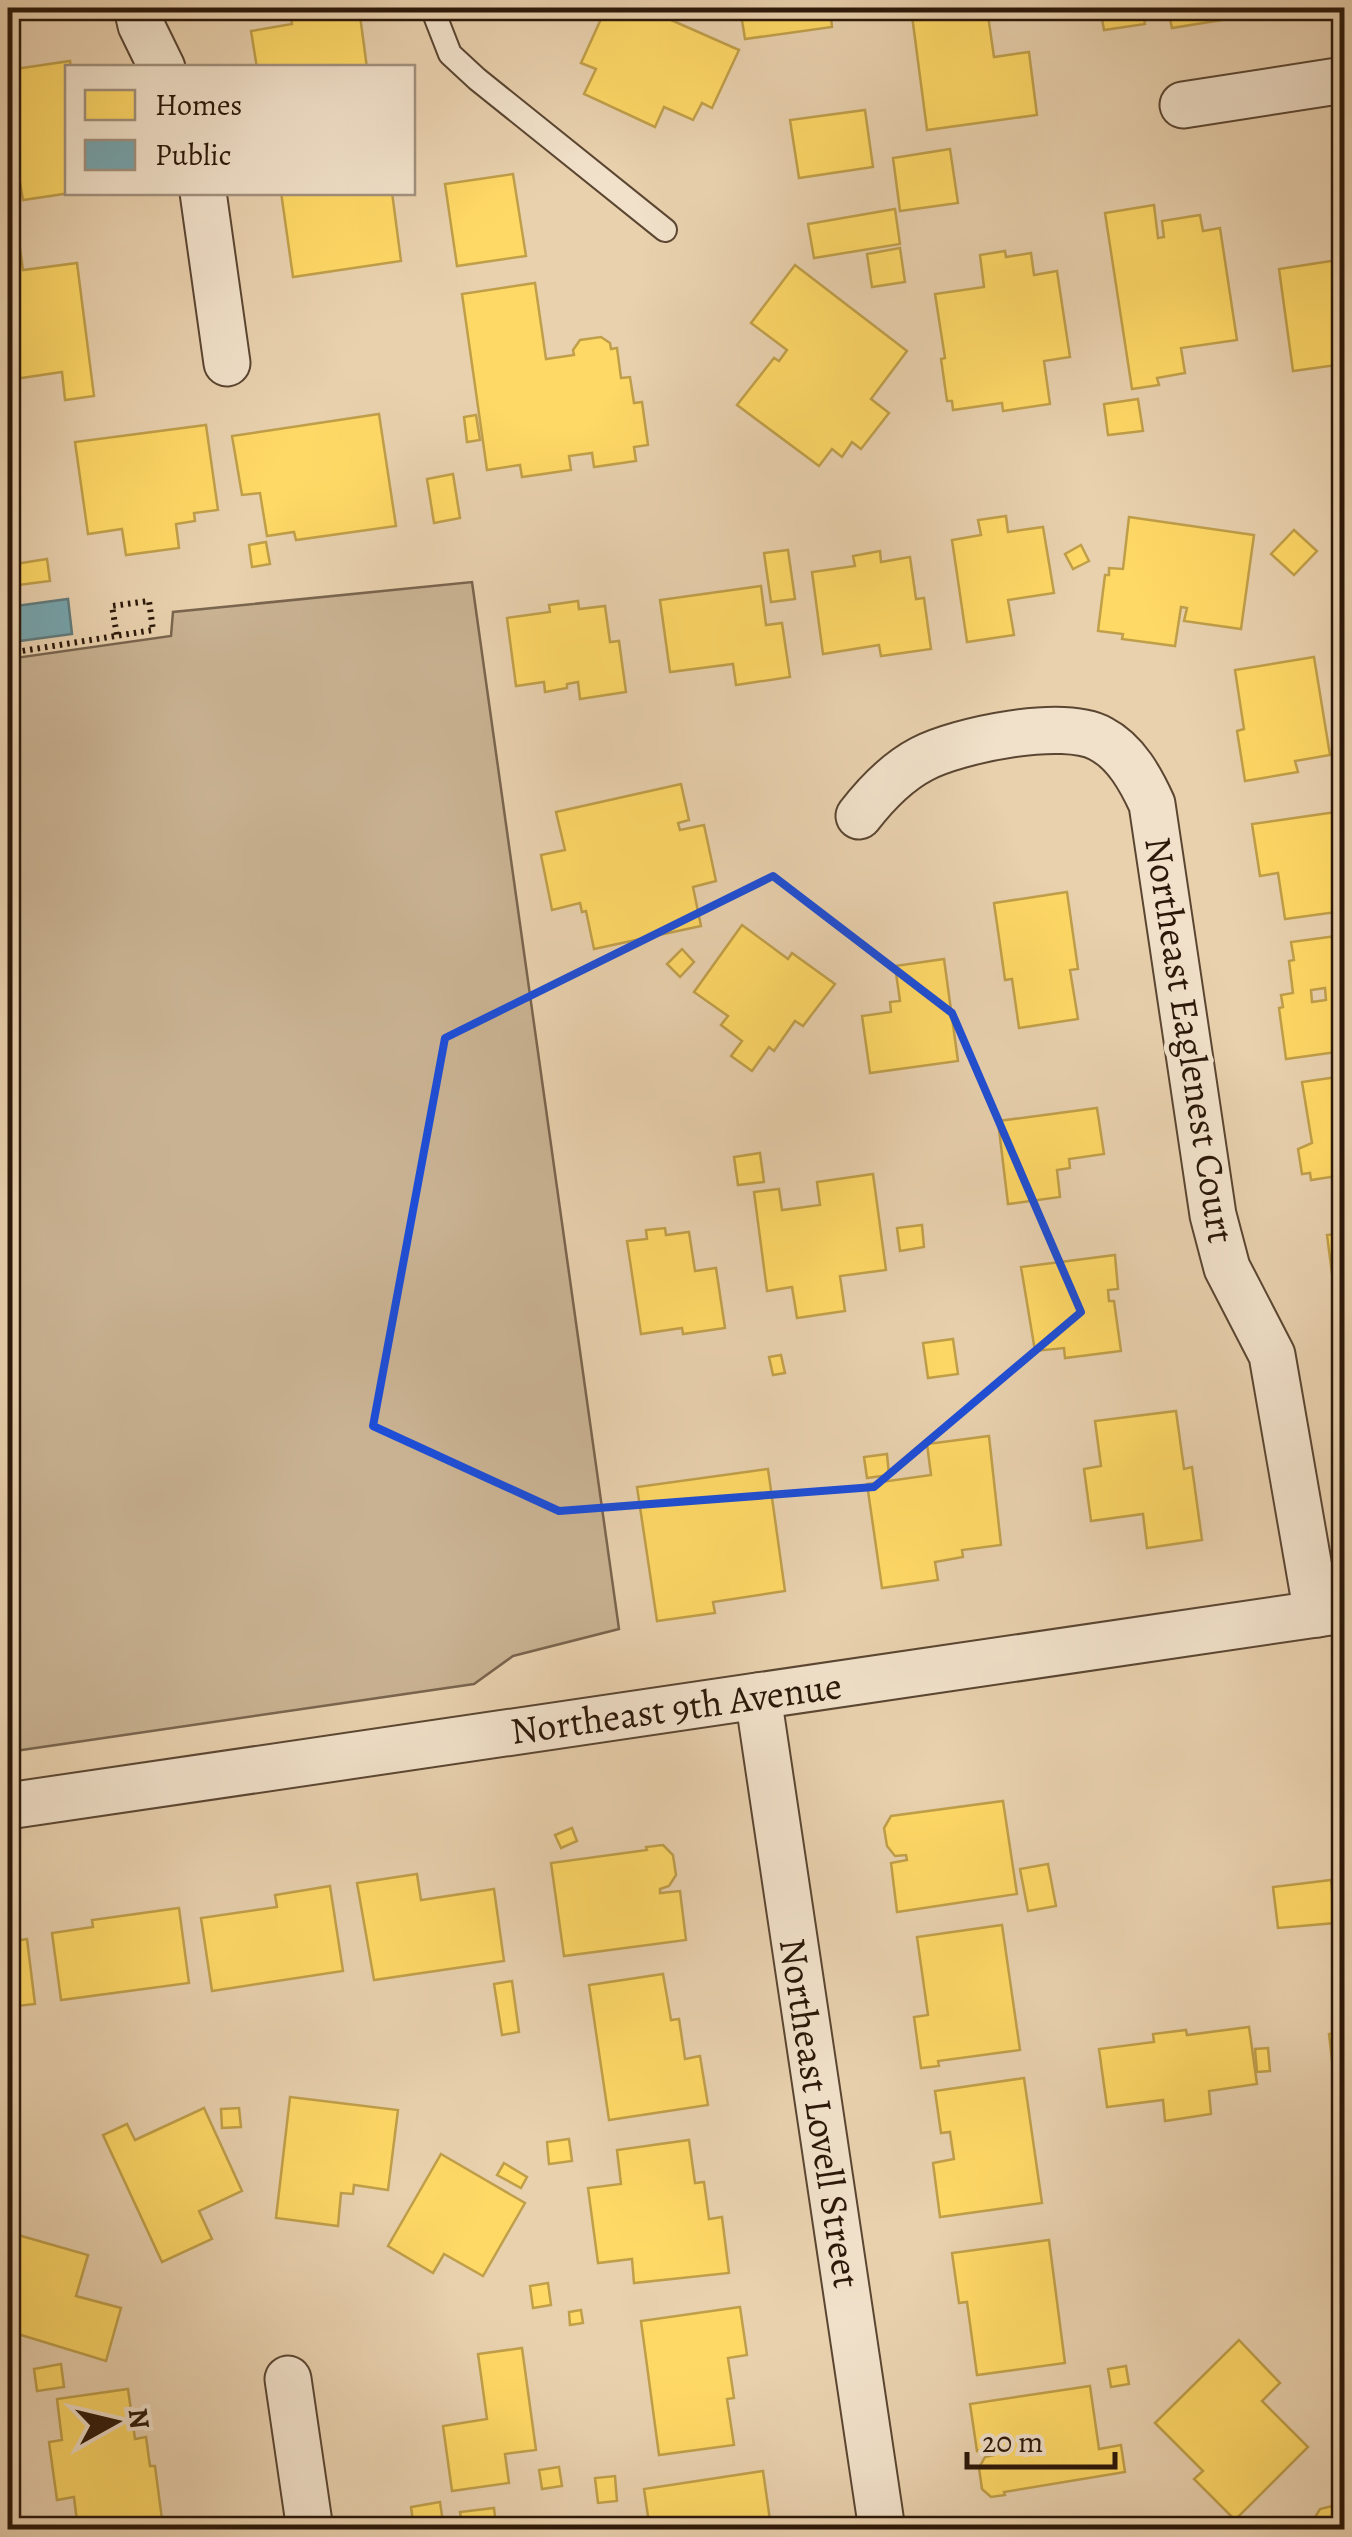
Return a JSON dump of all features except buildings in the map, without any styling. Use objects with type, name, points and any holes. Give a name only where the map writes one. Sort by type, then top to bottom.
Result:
[{"type":"street","points":[[137,8],[141,26],[160,65]]},
{"type":"street","points":[[1183,105],[1344,80]]},
{"type":"street","points":[[203,195],[227,363]]},
{"type":"street","name":"Northeast Eaglenest Court","points":[[860,816],[874,797],[918,761],[948,747],[1033,733],[1067,731],[1100,738],[1139,776],[1152,804],[1213,1215],[1227,1268],[1272,1355],[1331,1612]]},
{"type":"street","name":"Northeast 9th Avenue","points":[[8,1806],[1331,1612]]},
{"type":"street","name":"Northeast Lovell Street","points":[[758,1696],[882,2530]]},
{"type":"street","points":[[288,2378],[310,2530]]},
{"type":"lane","points":[[432,8],[450,54],[665,230]]},
{"type":"path","points":[[8,648],[22,651],[116,636],[153,630],[149,601],[112,606],[116,636]]},
{"type":"highlighted area","points":[[773,876],[952,1013],[1081,1312],[874,1487],[559,1511],[373,1426],[445,1038]]},
{"type":"shaded area","points":[[472,582],[619,1629],[513,1656],[474,1684],[8,1752],[8,659],[171,636],[173,612]]}]
